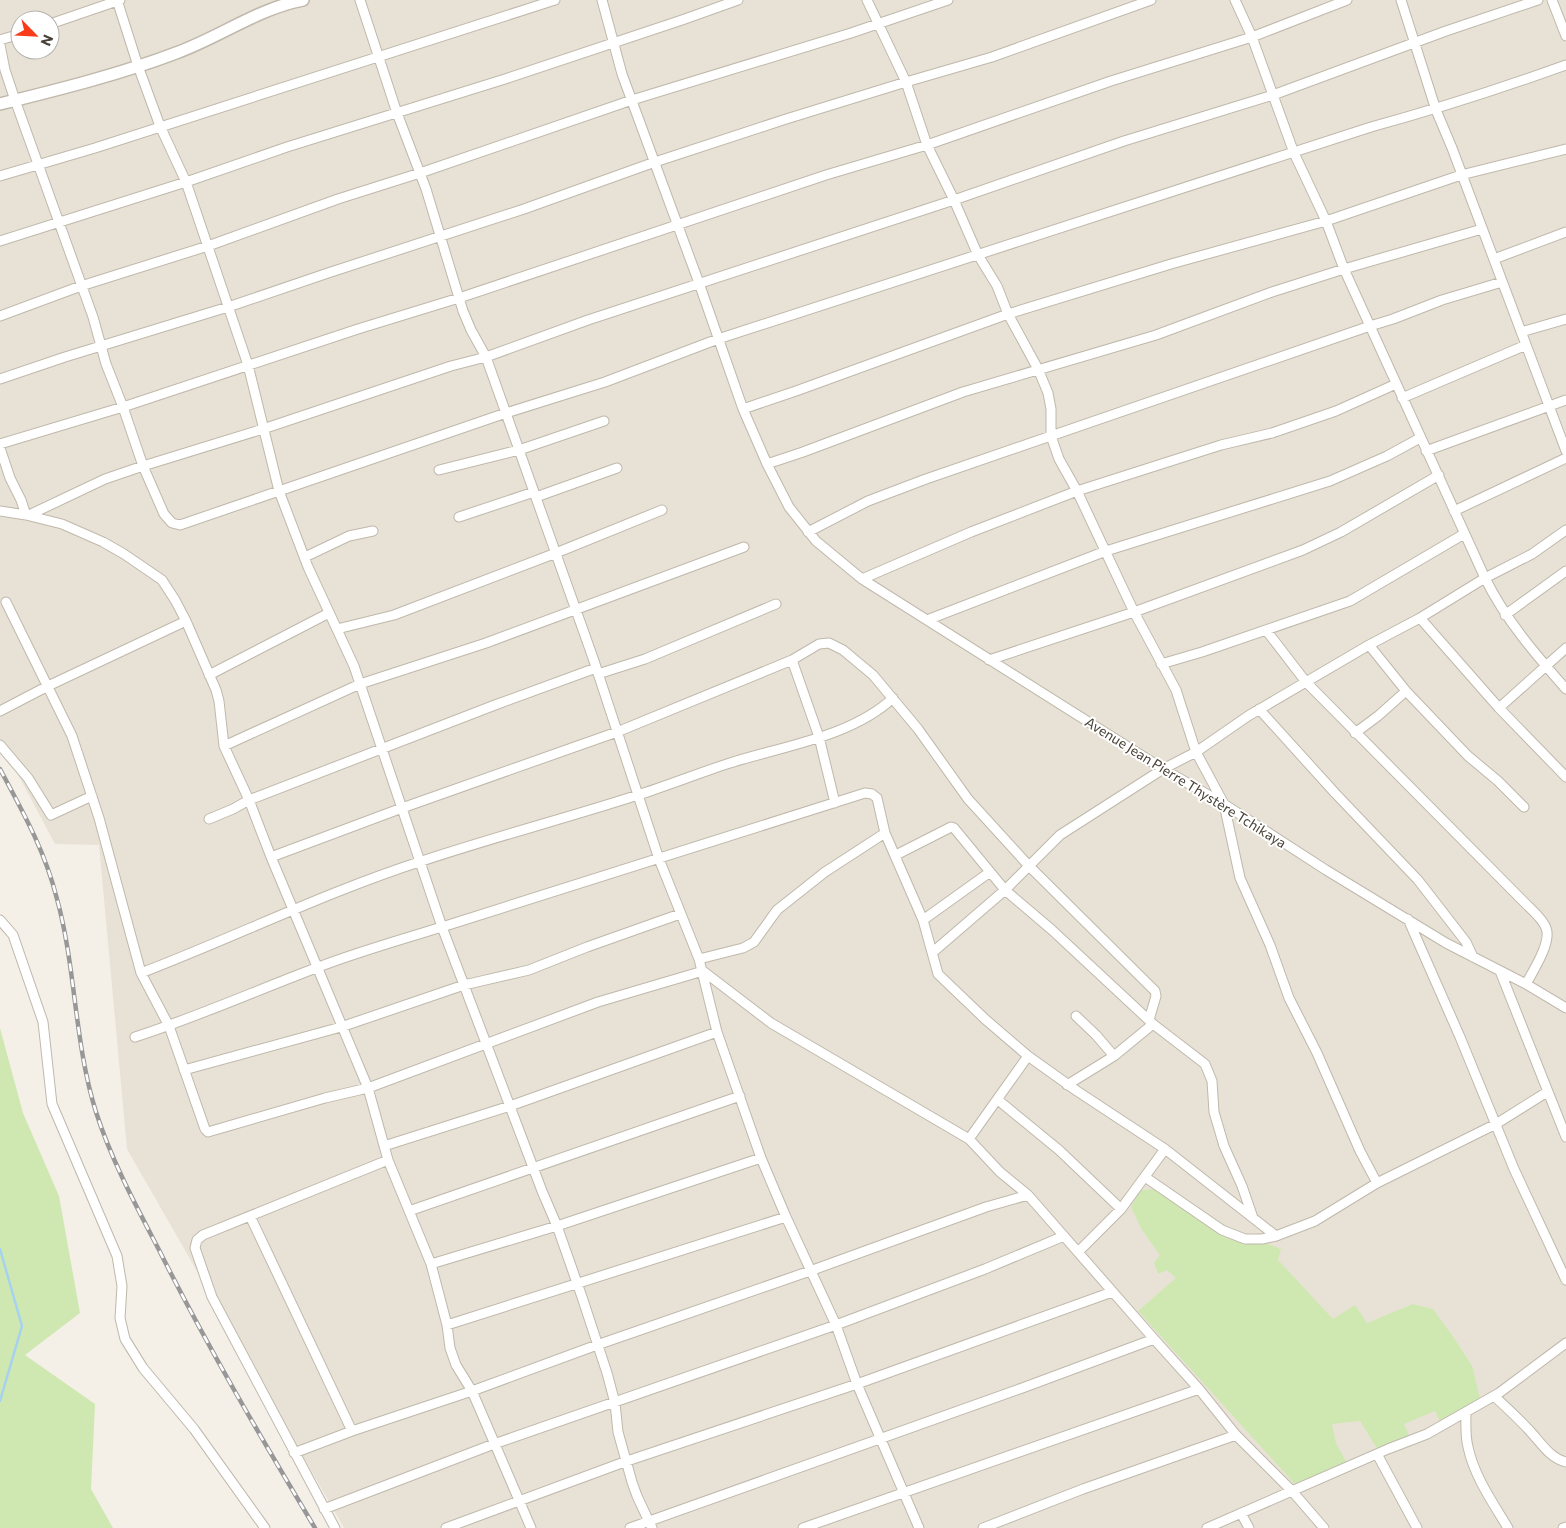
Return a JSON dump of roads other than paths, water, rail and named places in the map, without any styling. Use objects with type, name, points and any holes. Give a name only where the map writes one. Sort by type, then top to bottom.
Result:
[{"type":"street","points":[[60,20],[118,0],[138,66],[160,126],[186,182],[248,365],[278,492],[329,613],[354,666],[442,927],[578,1284],[615,1403],[618,1432],[626,1461],[637,1496],[650,1525]]},
{"type":"street","points":[[0,104],[138,66],[177,53],[222,34],[256,14],[303,0]]},
{"type":"street","points":[[360,0],[397,113],[441,235],[459,298],[471,330],[486,357],[576,610],[659,859],[699,959],[717,1032],[761,1158],[786,1218],[836,1325],[857,1384],[919,1528]]},
{"type":"street","points":[[0,176],[555,0]]},
{"type":"street","name":"Avenue Jean Pierre Thystère Tchikaya","points":[[602,0],[632,100],[743,409],[767,464],[789,507],[816,541],[862,579],[1162,769],[1224,804],[1326,870],[1446,943],[1526,984],[1566,1008]]},
{"type":"street","points":[[0,241],[614,43],[738,0]]},
{"type":"street","points":[[867,0],[906,82],[927,144],[978,255],[997,286],[1008,314],[1038,369],[1048,393],[1051,409],[1051,436],[1059,459],[1077,491],[1160,664],[1176,690],[1196,752],[1224,804],[1240,878],[1270,944],[1290,998],[1317,1053],[1360,1152],[1377,1184]]},
{"type":"street","points":[[0,316],[81,286],[208,246],[338,199],[420,173],[632,100],[851,33],[948,0]]},
{"type":"street","points":[[0,380],[524,209],[655,162],[906,82],[992,57],[1151,0]]},
{"type":"street","points":[[1235,0],[1252,37],[1294,153],[1326,221],[1344,269],[1420,438],[1439,475],[1484,578],[1495,600],[1505,614],[1566,689]]},
{"type":"street","points":[[0,444],[123,407],[459,298],[826,174],[927,144],[1111,81],[1252,37],[1347,0]]},
{"type":"street","points":[[1401,0],[1436,110],[1566,451]]},
{"type":"street","points":[[28,515],[105,480],[143,466],[263,429],[450,366],[486,357],[699,283],[954,200],[1124,141],[1273,95],[1538,0]]},
{"type":"street","points":[[1552,0],[1566,36]]},
{"type":"street","points":[[0,46],[15,100],[143,466],[164,514],[172,523],[180,525],[506,413],[605,382],[718,339],[1294,153],[1371,126],[1436,110],[1566,65]]},
{"type":"street","points":[[743,409],[1008,314],[1171,264],[1326,221],[1462,175],[1566,149]]},
{"type":"street","points":[[767,464],[963,392],[1156,335],[1272,292],[1482,229]]},
{"type":"street","points":[[1494,259],[1566,232]]},
{"type":"street","points":[[808,532],[868,501],[926,479],[1393,319],[1442,300],[1502,282]]},
{"type":"street","points":[[1521,332],[1566,318]]},
{"type":"street","points":[[1402,398],[1526,345]]},
{"type":"street","points":[[862,579],[971,532],[1077,491],[1221,445],[1272,433],[1336,411],[1396,384]]},
{"type":"street","points":[[1426,451],[1566,400]]},
{"type":"street","points":[[439,470],[519,450],[604,421]]},
{"type":"street","points":[[927,620],[1106,551],[1330,481],[1387,456],[1420,438]]},
{"type":"street","points":[[0,448],[10,478],[28,515]]},
{"type":"street","points":[[1454,511],[1566,458]]},
{"type":"street","points":[[459,517],[617,468]]},
{"type":"street","points":[[989,660],[1134,612],[1303,550],[1341,532],[1439,475]]},
{"type":"street","points":[[337,629],[394,615],[662,510]]},
{"type":"street","points":[[0,511],[28,515],[62,524],[103,542],[162,580],[176,600],[219,701],[224,746],[249,800],[341,1027],[368,1088],[388,1160],[431,1264],[447,1325],[450,1348],[456,1365],[472,1391],[531,1528]]},
{"type":"street","points":[[933,952],[1005,890],[1060,835],[1162,769],[1196,752],[1259,709],[1369,645],[1420,618],[1484,578],[1532,554],[1566,530]]},
{"type":"street","points":[[305,556],[349,536],[373,531]]},
{"type":"street","points":[[1160,664],[1202,652],[1350,601],[1464,534]]},
{"type":"street","points":[[224,746],[360,684],[486,643],[744,546]]},
{"type":"street","points":[[1505,614],[1566,571]]},
{"type":"street","points":[[6,602],[72,736],[92,796],[141,973],[169,1026],[208,1132],[325,1098],[368,1088],[598,1002],[703,971]]},
{"type":"street","points":[[209,819],[249,800],[495,705],[597,671],[645,659],[776,604]]},
{"type":"street","points":[[209,675],[329,613]]},
{"type":"street","points":[[1420,618],[1499,708],[1566,777]]},
{"type":"street","points":[[0,711],[48,686],[186,621]]},
{"type":"street","points":[[1266,630],[1306,682],[1526,903],[1546,927],[1545,946],[1526,984]]},
{"type":"street","points":[[271,857],[402,808],[617,732],[792,660],[819,644],[829,643],[843,650],[873,675],[918,729],[968,799],[1029,866],[1155,991],[1156,996],[1151,1022],[1114,1056],[1067,1085]]},
{"type":"street","points":[[1369,645],[1406,691],[1468,756],[1498,781],[1524,807]]},
{"type":"street","points":[[1499,708],[1566,648]]},
{"type":"street","points":[[792,660],[819,737],[835,803]]},
{"type":"street","points":[[1355,732],[1378,716],[1406,691]]},
{"type":"street","points":[[141,973],[359,884],[420,862],[638,795],[729,763],[835,732],[885,706],[893,698]]},
{"type":"street","points":[[1259,709],[1335,793],[1418,880],[1466,942],[1473,957]]},
{"type":"street","points":[[0,745],[28,778],[51,814],[92,796]]},
{"type":"street","points":[[135,1038],[317,967],[380,945],[835,803],[865,794],[872,794],[877,798],[885,833],[923,920],[938,974],[985,1019],[1028,1056],[1067,1085],[1165,1149],[1276,1236]]},
{"type":"street","points":[[896,855],[950,827],[957,831],[1005,890],[1052,930],[1151,1022],[1205,1064],[1212,1081],[1214,1112],[1224,1146],[1254,1218]]},
{"type":"street","points":[[699,959],[742,948],[754,942],[777,910],[825,872],[885,833]]},
{"type":"street","points":[[923,920],[990,872]]},
{"type":"street","points":[[184,1070],[341,1027],[464,985],[529,970],[680,914]]},
{"type":"street","points":[[1408,919],[1514,1169],[1566,1280]]},
{"type":"street","points":[[0,920],[13,935],[42,1022],[52,1104],[117,1256],[122,1286],[120,1318],[125,1339],[143,1368],[194,1429],[265,1528]]},
{"type":"street","points":[[703,971],[771,1023],[969,1139],[1000,1172],[1028,1195],[1199,1389],[1236,1435],[1292,1491],[1324,1528]]},
{"type":"street","points":[[1500,971],[1566,1138]]},
{"type":"street","points":[[1076,1016],[1114,1056]]},
{"type":"street","points":[[384,1146],[510,1106],[717,1032]]},
{"type":"street","points":[[969,1139],[1028,1056]]},
{"type":"street","points":[[1145,1177],[1222,1230],[1245,1239],[1262,1239],[1276,1236],[1315,1220],[1377,1184],[1496,1124],[1547,1092]]},
{"type":"street","points":[[409,1210],[740,1096]]},
{"type":"street","points":[[998,1100],[1059,1150],[1121,1209]]},
{"type":"street","points":[[1078,1252],[1121,1209],[1165,1149]]},
{"type":"street","points":[[431,1264],[557,1226],[761,1158]]},
{"type":"street","points":[[335,1528],[212,1297],[195,1248],[199,1236],[388,1160]]},
{"type":"street","points":[[294,1453],[352,1430],[472,1391],[986,1207],[1028,1195]]},
{"type":"street","points":[[250,1216],[352,1430]]},
{"type":"street","points":[[447,1325],[786,1218]]},
{"type":"street","points":[[324,1509],[494,1444],[836,1325],[985,1269],[1064,1236]]},
{"type":"street","points":[[446,1528],[626,1461],[857,1384],[1112,1292]]},
{"type":"street","points":[[630,1528],[650,1525],[880,1438],[1154,1339]]},
{"type":"street","points":[[1207,1528],[1376,1454],[1427,1434],[1494,1396],[1566,1343]]},
{"type":"street","points":[[803,1528],[1199,1389]]},
{"type":"street","points":[[1494,1396],[1530,1430],[1544,1447],[1556,1458],[1566,1462]]},
{"type":"street","points":[[1466,1412],[1467,1446],[1472,1460],[1478,1475],[1508,1528]]},
{"type":"street","points":[[983,1528],[1092,1486],[1236,1435]]},
{"type":"street","points":[[1376,1454],[1417,1528]]},
{"type":"street","points":[[1241,1513],[1248,1528]]},
{"type":"waterway","points":[[0,1249],[22,1326],[0,1401]]},
{"type":"railway","points":[[0,769],[33,832],[52,881],[68,952],[83,1059],[89,1086],[96,1112],[116,1164],[214,1355],[315,1528]]}]
